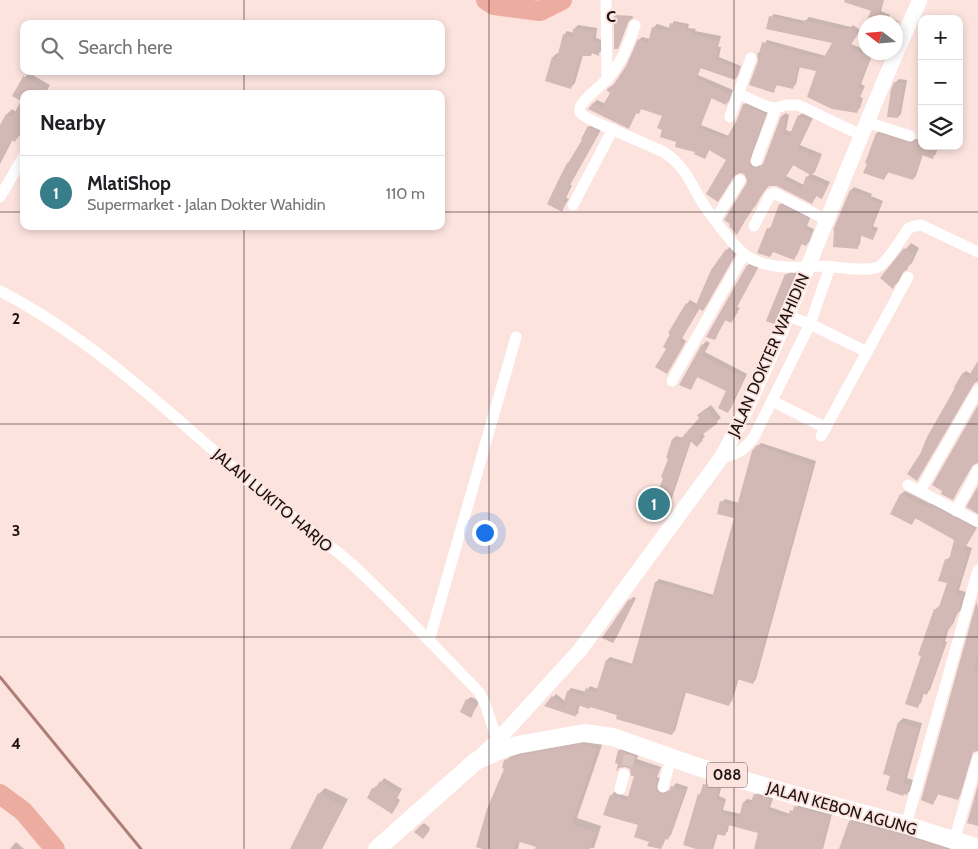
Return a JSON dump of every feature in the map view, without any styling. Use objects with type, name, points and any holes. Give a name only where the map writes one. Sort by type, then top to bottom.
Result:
[{"type":"main road","name":"JALAN DOKTER WAHIDIN","points":[[498,746],[589,639],[721,458],[750,402],[788,316],[864,129],[920,0]]},
{"type":"main road","name":"JALAN KEBON AGUNG","points":[[376,849],[476,761],[498,746],[517,745],[584,733],[613,737],[632,746],[801,798],[906,825],[978,848]]},
{"type":"street","points":[[606,4],[607,80]]},
{"type":"street","points":[[636,25],[623,56],[607,80],[583,102],[580,112],[582,116],[590,121],[613,129],[665,153],[680,164],[704,206],[744,254],[763,263],[787,267],[878,268],[909,228],[921,225],[978,252]]},
{"type":"street","points":[[730,117],[751,58]]},
{"type":"street","points":[[739,94],[768,107],[776,108],[786,105],[798,105],[864,129],[910,136]]},
{"type":"street","points":[[756,161],[776,108]]},
{"type":"street","points":[[573,205],[613,129]]},
{"type":"street","points":[[0,197],[20,163]]},
{"type":"street","points":[[715,220],[740,180]]},
{"type":"street","points":[[754,226],[770,195],[774,193],[828,220]]},
{"type":"street","points":[[672,381],[744,254]]},
{"type":"street","points":[[721,458],[737,454],[754,437],[810,324],[830,266]]},
{"type":"street","points":[[772,401],[823,432],[908,277]]},
{"type":"street","name":"JALAN LUKITO HARJO","points":[[0,291],[30,307],[74,337],[152,396],[238,473],[354,566],[479,692],[486,706],[498,746]]},
{"type":"street","points":[[788,316],[810,324],[867,352]]},
{"type":"street","points":[[429,641],[516,337]]},
{"type":"street","points":[[920,492],[977,393]]},
{"type":"street","points":[[956,511],[978,470]]},
{"type":"street","points":[[908,485],[978,522]]},
{"type":"street","points":[[906,825],[978,570]]},
{"type":"street","points":[[663,787],[671,758]]},
{"type":"street","points":[[954,841],[978,758]]},
{"type":"street","points":[[620,789],[626,770]]},
{"type":"building","points":[[845,0],[883,0],[879,13],[884,15],[869,15],[871,11],[844,2]]},
{"type":"building","points":[[614,16],[634,17],[628,22],[618,49],[614,49]]},
{"type":"building","points":[[769,16],[803,24],[804,20],[847,30],[849,27],[858,34],[849,47],[858,51],[858,60],[870,60],[858,87],[863,89],[857,101],[861,102],[857,113],[832,109],[807,97],[816,71],[798,67],[793,89],[776,85],[774,93],[749,85],[758,61],[757,53],[759,54],[762,42],[823,59],[832,43],[766,29]]},
{"type":"building","points":[[670,23],[686,27],[686,31],[693,32],[693,34],[718,40],[716,60],[739,69],[735,80],[700,68],[696,78],[730,94],[726,105],[711,98],[699,128],[726,139],[737,120],[743,104],[766,114],[749,159],[751,166],[757,168],[763,164],[781,116],[786,118],[783,134],[789,136],[798,115],[810,121],[798,148],[811,155],[820,157],[812,176],[793,165],[784,179],[802,188],[806,176],[828,186],[822,199],[816,196],[812,204],[777,186],[769,186],[763,192],[755,207],[753,206],[737,235],[729,226],[730,224],[724,220],[746,184],[747,180],[744,174],[740,173],[734,176],[718,202],[706,194],[726,160],[709,150],[705,159],[694,154],[695,152],[675,147],[676,142],[660,137],[662,130],[657,128],[662,116],[641,109],[639,114],[636,113],[629,129],[588,109],[593,103],[602,107],[610,93],[607,89],[614,84],[626,66],[638,39],[648,43],[652,27],[668,31]]},
{"type":"building","points":[[573,29],[594,31],[593,41],[599,43],[599,56],[592,53],[591,56],[580,56],[571,89],[545,81],[552,57],[557,58],[563,34],[572,37]]},
{"type":"building","points":[[24,75],[24,77],[46,90],[20,90],[20,100],[12,96]]},
{"type":"building","points":[[894,82],[904,83],[898,118],[887,117],[891,89]]},
{"type":"building","points":[[20,103],[20,133],[15,142],[11,140],[0,161],[0,125],[6,114],[12,117]]},
{"type":"building","points":[[588,126],[599,132],[568,188],[563,201],[566,203],[562,212],[547,204]]},
{"type":"building","points":[[876,133],[908,143],[918,142],[918,150],[935,150],[933,159],[922,155],[913,180],[887,172],[884,180],[863,173],[867,164],[865,163]]},
{"type":"building","points":[[850,190],[870,197],[869,199],[881,204],[871,229],[876,231],[873,240],[859,235],[858,249],[833,247],[833,230]]},
{"type":"building","points":[[779,204],[809,219],[805,229],[812,232],[806,246],[801,244],[794,260],[773,252],[770,257],[757,253],[767,228],[770,229]]},
{"type":"building","points":[[904,248],[914,254],[907,270],[901,273],[893,289],[880,278]]},
{"type":"building","points":[[726,249],[735,255],[703,311],[695,307],[711,270]]},
{"type":"building","points":[[747,265],[757,269],[735,310],[738,312],[731,323],[725,320],[715,340],[706,337]]},
{"type":"building","points":[[785,274],[794,275],[774,324],[766,321]]},
{"type":"building","points":[[686,303],[698,310],[679,342],[684,345],[667,374],[655,367],[666,349],[663,347],[670,334],[668,333]]},
{"type":"building","points":[[702,344],[707,347],[702,356],[744,377],[728,413],[718,408],[726,391],[697,377],[691,390],[679,385]]},
{"type":"building","points":[[978,361],[978,377],[917,481],[907,474],[920,454],[927,437],[962,374],[968,377]]},
{"type":"building","points":[[978,405],[978,463],[971,466],[953,500],[941,494],[942,491],[932,485]]},
{"type":"building","points":[[707,408],[718,423],[699,437],[703,440],[697,447],[690,441],[669,503],[664,512],[652,508],[663,478],[661,477],[668,459],[666,458],[672,439],[679,441],[699,418],[697,415]]},
{"type":"building","points":[[757,445],[813,465],[753,684],[737,679],[729,706],[684,692],[672,735],[616,719],[617,715],[590,707],[589,709],[578,705],[575,715],[577,717],[544,706],[552,696],[563,705],[567,691],[583,695],[586,688],[596,692],[606,660],[631,667],[655,582],[712,598],[734,518],[717,514],[720,501],[737,506],[752,451]]},
{"type":"building","points":[[978,486],[978,514],[966,507]]},
{"type":"building","points":[[900,494],[927,507],[928,505],[934,507],[976,529],[963,550],[969,551],[956,593],[963,596],[957,615],[955,614],[950,629],[947,628],[942,645],[945,646],[927,695],[922,693],[918,708],[905,704],[921,656],[918,655],[934,609],[938,610],[947,583],[938,581],[945,559],[949,560],[954,540],[915,518],[912,525],[890,514]]},
{"type":"building","points":[[629,599],[633,602],[613,643],[602,638]]},
{"type":"building","points":[[977,600],[978,653],[973,672],[978,673],[978,751],[973,752],[971,756],[958,800],[937,794],[933,805],[921,800]]},
{"type":"building","points":[[466,699],[477,705],[471,718],[460,712]]},
{"type":"building","points":[[898,722],[919,728],[903,783],[910,785],[907,795],[904,794],[903,796],[886,790],[890,776],[883,774]]},
{"type":"building","points":[[583,744],[597,749],[572,824],[596,832],[590,849],[535,849],[536,847],[517,841],[514,849],[483,849],[476,847],[487,809],[504,769],[502,768],[504,760],[520,755]]},
{"type":"building","points":[[618,750],[636,756],[634,763],[658,770],[655,781],[657,781],[656,788],[658,793],[665,794],[669,792],[671,786],[685,790],[668,840],[664,838],[661,849],[647,846],[649,842],[634,837],[638,825],[603,815],[610,795],[627,800],[634,776],[631,776],[630,769],[625,767],[619,768],[616,772],[618,764],[615,763]]},
{"type":"building","points":[[380,781],[400,792],[395,802],[398,804],[392,814],[367,798],[372,788],[375,789]]},
{"type":"building","points":[[703,784],[719,788],[716,800],[724,802],[721,813],[739,817],[743,802],[750,804],[754,794],[771,799],[768,810],[788,817],[790,810],[793,811],[794,806],[830,817],[822,841],[824,842],[822,849],[754,849],[758,833],[728,825],[725,836],[716,834],[711,849],[696,849],[683,845],[698,794],[700,795]]},
{"type":"building","points":[[978,785],[978,826],[967,823]]},
{"type":"building","points":[[318,793],[343,806],[321,849],[290,849]]},
{"type":"building","points":[[849,821],[903,835],[946,849],[839,849]]},
{"type":"building","points":[[422,824],[430,830],[423,839],[414,832]]},
{"type":"waterway","points":[[486,0],[494,5],[540,11],[562,0]]},
{"type":"waterway","points":[[0,677],[141,849]]},
{"type":"waterway","points":[[0,794],[23,811],[55,849]]},
{"type":"tunnel","points":[[627,766],[631,749]]},
{"type":"place","name":"MlatiShop","points":[[654,504]]}]
